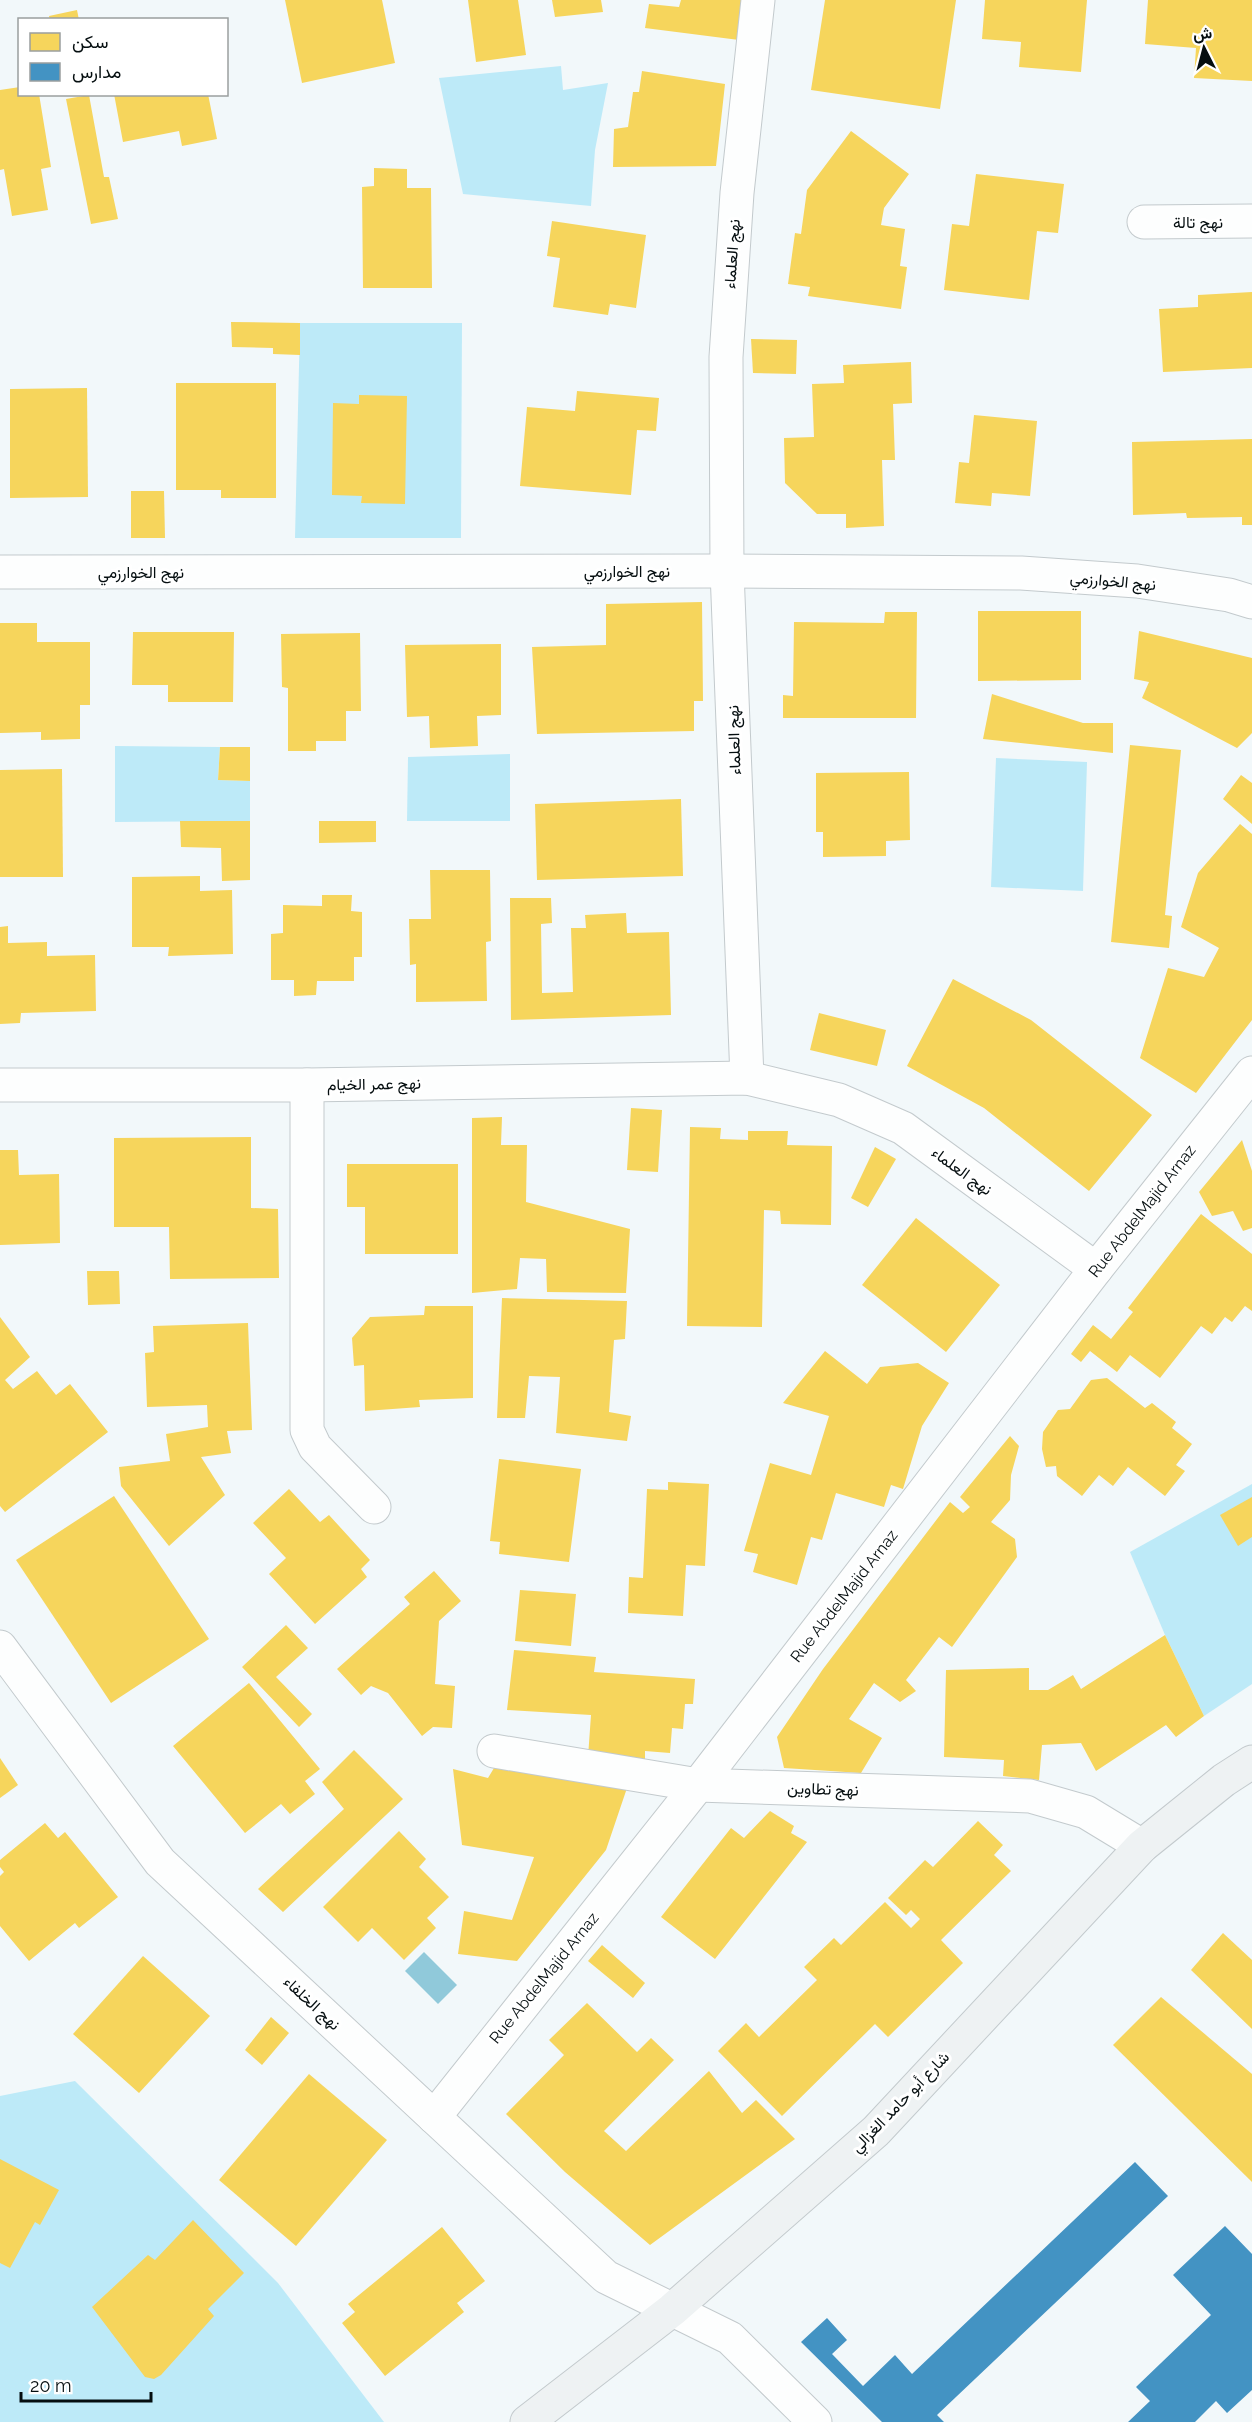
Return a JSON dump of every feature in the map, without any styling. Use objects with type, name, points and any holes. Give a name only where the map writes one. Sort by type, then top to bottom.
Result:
[{"type":"main road","name":"شارع أبو حامد الغزالي","points":[[527,2422],[672,2310],[876,2131],[1142,1846],[1224,1780],[1252,1762]]},
{"type":"street","name":"نهج العلماء","points":[[758,0],[736,193],[726,357],[728,571],[747,1078],[839,1100],[903,1128],[1096,1269]]},
{"type":"street","name":"نهج تالة","points":[[1144,222],[1252,221]]},
{"type":"street","name":"نهج الخوارزمي","points":[[0,572],[1021,573],[1137,581],[1228,595],[1252,602]]},
{"type":"street","name":"Rue AbdelMajid Arnaz","points":[[434,2117],[698,1785],[1096,1269],[1252,1073]]},
{"type":"street","name":"نهج عمر الخيام","points":[[0,1086],[307,1085],[747,1078]]},
{"type":"street","points":[[307,1085],[307,1430],[315,1447],[374,1507]]},
{"type":"street","name":"نهج الخلفاء","points":[[0,1647],[160,1862],[606,2277],[730,2338],[815,2422]]},
{"type":"street","name":"نهج تطاوين","points":[[494,1751],[698,1785],[1030,1796],[1086,1812],[1142,1846]]},
{"type":"shaded area","points":[[561,66],[563,90],[608,83],[595,150],[591,206],[463,194],[439,78]]},
{"type":"shaded area","points":[[300,323],[462,323],[461,538],[295,538]]},
{"type":"shaded area","points":[[115,746],[220,747],[218,780],[250,781],[250,821],[115,822]]},
{"type":"shaded area","points":[[510,754],[510,821],[407,821],[408,757]]},
{"type":"shaded area","points":[[996,758],[1087,762],[1083,891],[991,887]]},
{"type":"shaded area","points":[[1252,1484],[1252,1684],[1204,1716],[1165,1635],[1130,1552]]},
{"type":"shaded area","points":[[424,1952],[457,1985],[438,2004],[405,1971]]},
{"type":"shaded area","points":[[75,2081],[278,2283],[384,2422],[0,2422],[0,2096]]},
{"type":"building: سكن","points":[[285,0],[382,0],[395,63],[302,83]]},
{"type":"building: سكن","points":[[468,0],[518,0],[526,55],[476,62]]},
{"type":"building: سكن","points":[[552,0],[601,0],[603,12],[555,17]]},
{"type":"building: سكن","points":[[681,0],[745,0],[739,40],[645,28],[649,4],[679,7]]},
{"type":"building: سكن","points":[[825,0],[956,0],[940,109],[811,90]]},
{"type":"building: سكن","points":[[985,0],[1087,0],[1081,72],[1019,67],[1021,42],[982,39]]},
{"type":"building: سكن","points":[[1148,0],[1252,0],[1252,81],[1194,78],[1196,48],[1145,44]]},
{"type":"building: سكن","points":[[77,10],[79,18],[50,18],[49,16]]},
{"type":"building: سكن","points":[[642,71],[725,84],[716,166],[613,167],[614,129],[628,127],[633,92],[639,92]]},
{"type":"building: سكن","points":[[18,87],[18,96],[39,96],[51,167],[41,169],[48,210],[12,216],[4,169],[0,170],[0,90]]},
{"type":"building: سكن","points":[[89,96],[104,177],[109,177],[118,219],[91,224],[66,99]]},
{"type":"building: سكن","points":[[114,96],[208,96],[217,139],[182,146],[179,131],[123,142]]},
{"type":"building: سكن","points":[[851,131],[909,174],[884,208],[881,225],[905,229],[900,266],[907,267],[901,309],[808,296],[810,287],[788,284],[795,233],[801,234],[807,190]]},
{"type":"building: سكن","points":[[374,168],[407,169],[407,188],[431,188],[432,288],[363,288],[362,187],[374,186]]},
{"type":"building: سكن","points":[[976,174],[1064,184],[1058,233],[1037,231],[1029,300],[944,290],[952,224],[969,226]]},
{"type":"building: سكن","points":[[552,221],[646,235],[636,308],[610,304],[608,315],[553,307],[560,258],[547,256]]},
{"type":"building: سكن","points":[[1252,292],[1252,368],[1163,372],[1159,309],[1198,307],[1198,295]]},
{"type":"building: سكن","points":[[231,322],[300,323],[300,355],[273,354],[273,348],[232,347]]},
{"type":"building: سكن","points":[[751,339],[797,340],[796,374],[753,373]]},
{"type":"building: سكن","points":[[911,362],[912,403],[893,404],[895,460],[882,460],[884,526],[846,528],[846,514],[817,514],[785,483],[784,438],[814,437],[812,384],[844,383],[843,365]]},
{"type":"building: سكن","points":[[176,383],[276,383],[276,498],[221,498],[221,490],[176,490]]},
{"type":"building: سكن","points":[[87,388],[88,497],[10,498],[10,389]]},
{"type":"building: سكن","points":[[577,391],[659,398],[656,431],[637,430],[631,495],[520,486],[527,407],[575,411]]},
{"type":"building: سكن","points":[[359,395],[407,396],[405,504],[361,503],[362,496],[332,495],[333,403],[359,404]]},
{"type":"building: سكن","points":[[974,415],[1037,421],[1030,496],[992,493],[991,506],[955,503],[959,462],[969,463]]},
{"type":"building: سكن","points":[[1252,439],[1252,525],[1242,525],[1242,517],[1187,518],[1186,513],[1133,515],[1132,442]]},
{"type":"building: سكن","points":[[131,491],[164,491],[165,538],[131,538]]},
{"type":"building: سكن","points":[[702,602],[703,701],[694,701],[694,731],[537,734],[532,647],[606,645],[606,604]]},
{"type":"building: سكن","points":[[978,611],[1081,611],[1081,680],[978,681]]},
{"type":"building: سكن","points":[[885,612],[917,612],[916,718],[783,718],[783,695],[793,696],[794,622],[884,623]]},
{"type":"building: سكن","points":[[0,623],[37,623],[37,642],[90,642],[90,705],[80,705],[80,739],[41,740],[41,732],[0,733]]},
{"type":"building: سكن","points":[[1139,631],[1252,658],[1252,733],[1237,748],[1142,698],[1149,682],[1134,679]]},
{"type":"building: سكن","points":[[133,632],[234,632],[233,702],[168,702],[168,685],[132,685]]},
{"type":"building: سكن","points":[[360,633],[361,711],[346,711],[346,741],[316,741],[316,751],[288,751],[288,688],[282,687],[281,634]]},
{"type":"building: سكن","points":[[501,644],[501,715],[477,716],[478,746],[430,748],[429,716],[407,717],[405,645]]},
{"type":"building: سكن","points":[[992,694],[1083,723],[1113,723],[1113,753],[983,739]]},
{"type":"building: سكن","points":[[1130,745],[1181,750],[1165,915],[1172,916],[1169,948],[1111,942]]},
{"type":"building: سكن","points":[[220,747],[250,747],[250,781],[218,780]]},
{"type":"building: سكن","points":[[62,769],[63,877],[0,877],[0,770]]},
{"type":"building: سكن","points":[[909,772],[910,840],[886,841],[886,856],[823,857],[823,832],[816,832],[816,773]]},
{"type":"building: سكن","points":[[1241,775],[1252,783],[1252,824],[1223,799]]},
{"type":"building: سكن","points":[[681,799],[683,876],[537,880],[535,804]]},
{"type":"building: سكن","points":[[180,821],[250,821],[250,880],[222,881],[221,848],[181,847]]},
{"type":"building: سكن","points":[[319,821],[376,821],[376,842],[319,843]]},
{"type":"building: سكن","points":[[1240,824],[1252,834],[1252,1020],[1196,1093],[1140,1058],[1168,968],[1204,977],[1219,948],[1181,927],[1198,873]]},
{"type":"building: سكن","points":[[430,870],[490,870],[491,941],[486,942],[487,1001],[416,1002],[416,964],[410,965],[409,919],[431,919]]},
{"type":"building: سكن","points":[[200,876],[200,891],[232,890],[233,954],[168,956],[169,947],[132,947],[132,877]]},
{"type":"building: سكن","points":[[322,895],[352,895],[351,911],[362,912],[362,957],[354,957],[354,981],[317,981],[316,995],[294,996],[294,980],[271,980],[271,934],[283,933],[283,905],[322,906]]},
{"type":"building: سكن","points":[[510,898],[551,898],[552,923],[541,924],[542,993],[573,992],[571,928],[586,928],[585,915],[626,913],[627,933],[669,932],[671,1015],[511,1020]]},
{"type":"building: سكن","points":[[8,926],[8,943],[47,942],[47,956],[95,955],[96,1011],[21,1013],[20,1023],[0,1024],[0,927]]},
{"type":"building: سكن","points":[[953,979],[1031,1020],[1152,1115],[1089,1191],[984,1108],[907,1066]]},
{"type":"building: سكن","points":[[819,1013],[886,1030],[877,1066],[810,1050]]},
{"type":"building: سكن","points":[[631,1108],[662,1110],[658,1172],[627,1170]]},
{"type":"building: سكن","points":[[502,1117],[501,1145],[527,1145],[526,1202],[630,1229],[626,1293],[547,1292],[546,1259],[520,1258],[517,1289],[472,1293],[472,1118]]},
{"type":"building: سكن","points":[[690,1127],[721,1128],[720,1139],[748,1140],[748,1131],[788,1131],[787,1145],[832,1146],[831,1225],[781,1224],[780,1211],[764,1210],[762,1327],[687,1326]]},
{"type":"building: سكن","points":[[251,1137],[251,1208],[278,1209],[279,1278],[170,1279],[169,1227],[114,1227],[114,1138]]},
{"type":"building: سكن","points":[[1242,1140],[1252,1171],[1252,1228],[1243,1231],[1233,1211],[1212,1216],[1199,1192]]},
{"type":"building: سكن","points":[[875,1147],[896,1159],[868,1207],[851,1198]]},
{"type":"building: سكن","points":[[0,1150],[18,1150],[19,1175],[59,1174],[60,1243],[0,1245]]},
{"type":"building: سكن","points":[[347,1164],[458,1164],[458,1254],[365,1254],[365,1207],[347,1207]]},
{"type":"building: سكن","points":[[1201,1214],[1252,1254],[1252,1311],[1245,1306],[1232,1322],[1225,1317],[1212,1334],[1201,1326],[1160,1378],[1130,1355],[1117,1372],[1090,1351],[1081,1362],[1071,1354],[1093,1325],[1111,1339],[1133,1312],[1128,1308]]},
{"type":"building: سكن","points":[[916,1218],[1000,1285],[946,1352],[862,1285]]},
{"type":"building: سكن","points":[[87,1271],[119,1271],[120,1304],[88,1305]]},
{"type":"building: سكن","points":[[502,1298],[627,1301],[625,1339],[614,1340],[609,1412],[631,1416],[627,1441],[556,1433],[560,1377],[529,1376],[525,1418],[497,1418]]},
{"type":"building: سكن","points":[[425,1306],[473,1306],[473,1398],[419,1400],[420,1407],[365,1411],[364,1365],[354,1366],[352,1338],[370,1317],[424,1315]]},
{"type":"building: سكن","points":[[0,1317],[30,1357],[5,1380],[13,1389],[37,1371],[56,1395],[70,1384],[108,1432],[5,1512],[0,1506]]},
{"type":"building: سكن","points":[[248,1323],[252,1430],[227,1431],[231,1453],[201,1457],[225,1495],[169,1546],[121,1486],[119,1467],[170,1461],[166,1434],[208,1427],[207,1405],[147,1407],[145,1353],[154,1352],[153,1326]]},
{"type":"building: سكن","points":[[825,1351],[867,1384],[880,1367],[918,1363],[949,1383],[922,1426],[903,1489],[891,1485],[884,1507],[836,1493],[822,1540],[811,1537],[797,1585],[753,1572],[758,1554],[744,1551],[770,1463],[811,1475],[829,1416],[783,1403]]},
{"type":"building: سكن","points":[[1107,1378],[1145,1408],[1152,1403],[1176,1422],[1172,1428],[1192,1444],[1176,1465],[1185,1471],[1165,1496],[1128,1467],[1113,1486],[1099,1475],[1082,1496],[1057,1476],[1056,1466],[1046,1467],[1042,1449],[1043,1432],[1058,1410],[1070,1409],[1091,1380]]},
{"type":"building: سكن","points":[[1010,1436],[1019,1446],[1011,1475],[1010,1500],[991,1522],[1015,1539],[1017,1557],[952,1647],[939,1637],[906,1680],[916,1691],[900,1702],[874,1683],[849,1719],[882,1738],[861,1773],[784,1768],[777,1737],[823,1669],[950,1502],[963,1513],[970,1507],[960,1497]]},
{"type":"building: سكن","points":[[499,1459],[581,1469],[569,1562],[499,1554],[500,1542],[490,1541]]},
{"type":"building: سكن","points":[[668,1482],[709,1484],[705,1566],[686,1565],[683,1616],[628,1613],[629,1577],[643,1578],[647,1489],[668,1490]]},
{"type":"building: سكن","points":[[289,1489],[320,1522],[329,1515],[370,1560],[361,1569],[367,1577],[315,1624],[269,1574],[286,1558],[253,1523]]},
{"type":"building: سكن","points":[[114,1496],[209,1639],[111,1703],[16,1560]]},
{"type":"building: سكن","points":[[1252,1497],[1252,1537],[1238,1546],[1220,1515]]},
{"type":"building: سكن","points":[[434,1571],[461,1601],[439,1621],[435,1684],[455,1686],[452,1728],[433,1727],[422,1736],[388,1693],[371,1686],[361,1695],[337,1669],[410,1604],[404,1597]]},
{"type":"building: سكن","points":[[520,1590],[576,1594],[571,1646],[515,1641]]},
{"type":"building: سكن","points":[[286,1625],[308,1648],[276,1677],[312,1714],[299,1727],[242,1667]]},
{"type":"building: سكن","points":[[1165,1635],[1204,1716],[1176,1737],[1166,1725],[1096,1771],[1081,1743],[1042,1745],[1039,1780],[1003,1776],[1004,1760],[944,1757],[946,1670],[1029,1668],[1029,1690],[1048,1690],[1073,1675],[1081,1689]]},
{"type":"building: سكن","points":[[514,1650],[596,1657],[594,1672],[695,1679],[693,1704],[685,1704],[683,1729],[672,1728],[670,1753],[645,1751],[645,1761],[588,1757],[591,1715],[507,1710]]},
{"type":"building: سكن","points":[[249,1683],[320,1769],[305,1781],[315,1794],[290,1814],[281,1804],[245,1833],[173,1746]]},
{"type":"building: سكن","points":[[354,1750],[403,1799],[283,1912],[258,1889],[344,1809],[322,1782]]},
{"type":"building: سكن","points":[[0,1758],[18,1785],[0,1798]]},
{"type":"building: سكن","points":[[494,1768],[627,1788],[606,1850],[517,1961],[458,1954],[464,1911],[512,1920],[534,1857],[462,1845],[453,1769],[488,1778]]},
{"type":"building: سكن","points":[[770,1811],[794,1826],[791,1833],[807,1842],[715,1959],[661,1917],[731,1828],[744,1838]]},
{"type":"building: سكن","points":[[978,1821],[1003,1845],[994,1855],[1011,1871],[941,1940],[963,1963],[888,2037],[875,2024],[782,2116],[718,2051],[746,2023],[759,2037],[817,1980],[804,1967],[834,1938],[841,1945],[885,1902],[911,1928],[920,1919],[911,1910],[906,1915],[888,1898],[925,1860],[933,1867]]},
{"type":"building: سكن","points":[[45,1823],[58,1838],[65,1832],[118,1897],[79,1928],[75,1923],[29,1961],[0,1926],[0,1876],[4,1872],[0,1867],[0,1860]]},
{"type":"building: سكن","points":[[399,1831],[426,1859],[419,1867],[449,1897],[427,1918],[436,1928],[404,1960],[372,1928],[358,1942],[323,1907]]},
{"type":"building: سكن","points":[[1223,1933],[1252,1960],[1252,2029],[1191,1970]]},
{"type":"building: سكن","points":[[602,1945],[645,1983],[633,1998],[588,1961]]},
{"type":"building: سكن","points":[[143,1956],[210,2016],[139,2093],[73,2034]]},
{"type":"building: سكن","points":[[1161,1997],[1252,2074],[1252,2182],[1113,2045]]},
{"type":"building: سكن","points":[[587,2003],[637,2052],[651,2038],[674,2060],[604,2131],[626,2151],[709,2071],[742,2113],[756,2100],[795,2139],[650,2245],[565,2172],[506,2114],[564,2055],[549,2040]]},
{"type":"building: سكن","points":[[271,2017],[289,2033],[262,2065],[245,2050]]},
{"type":"building: سكن","points":[[309,2074],[387,2140],[296,2246],[219,2180]]},
{"type":"building: سكن","points":[[0,2159],[59,2190],[40,2225],[35,2222],[10,2268],[0,2263]]},
{"type":"building: سكن","points":[[193,2220],[244,2273],[208,2309],[214,2316],[161,2375],[154,2379],[145,2377],[92,2307],[148,2255],[155,2260]]},
{"type":"building: سكن","points":[[442,2227],[485,2281],[457,2303],[464,2312],[385,2376],[342,2323],[355,2312],[348,2304]]},
{"type":"building: مدارس","points":[[1135,2162],[1168,2196],[937,2415],[944,2422],[882,2422],[801,2342],[827,2318],[847,2340],[832,2354],[863,2386],[895,2355],[912,2374]]},
{"type":"building: مدارس","points":[[1225,2226],[1252,2254],[1252,2390],[1227,2413],[1216,2401],[1195,2422],[1128,2422],[1150,2401],[1136,2387],[1211,2315],[1173,2275]]}]
